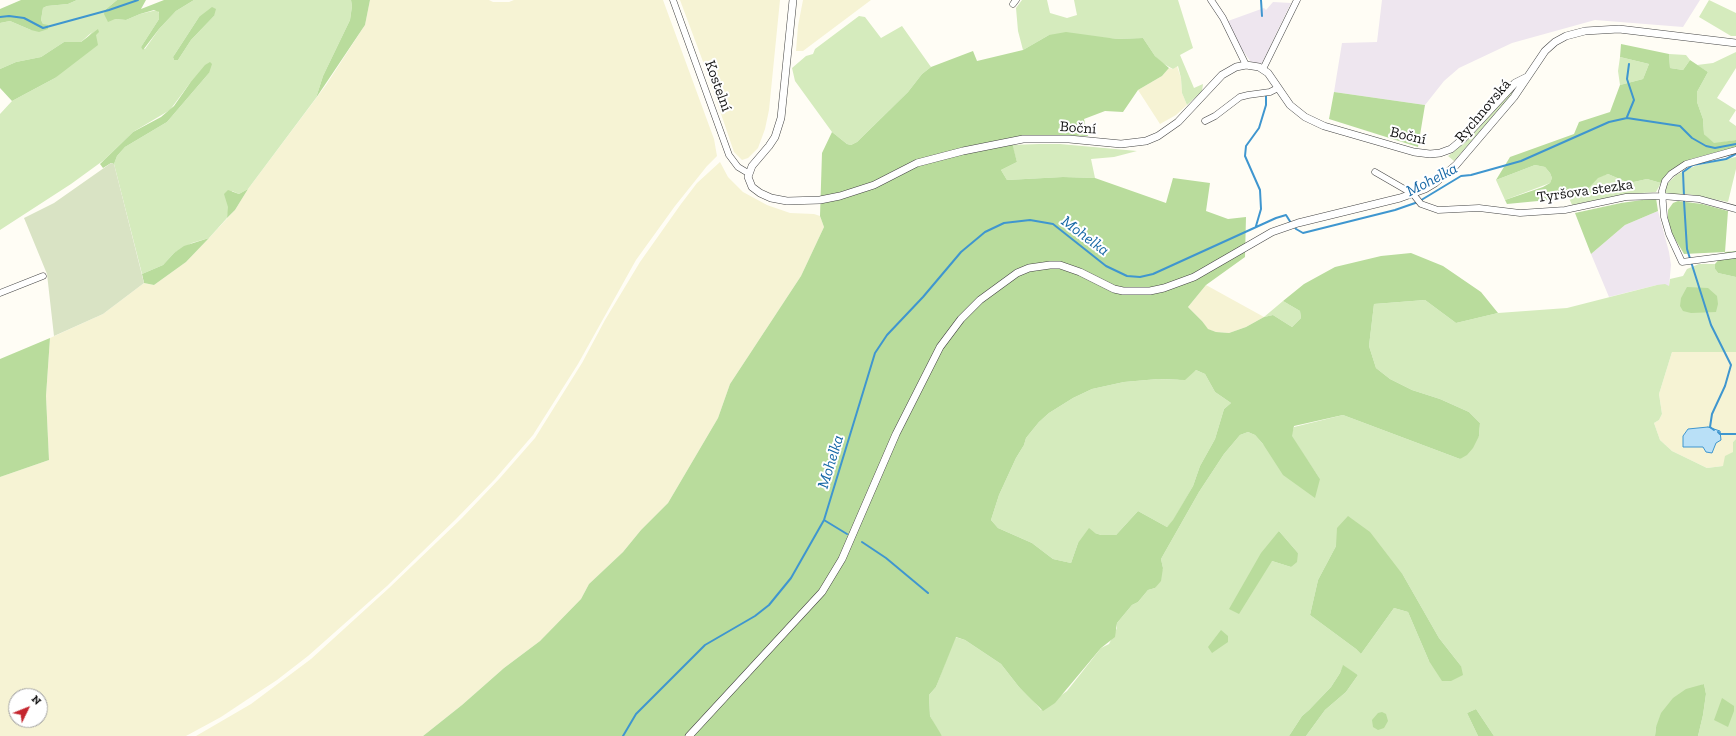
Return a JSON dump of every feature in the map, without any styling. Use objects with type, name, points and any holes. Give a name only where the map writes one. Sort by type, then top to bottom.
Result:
[{"type":"street","name":"Kostelní","points":[[673,0],[729,155],[738,167],[748,173]]},
{"type":"street","points":[[748,173],[775,137],[781,118],[793,0]]},
{"type":"street","points":[[1211,0],[1223,18],[1246,65],[1262,69],[1296,0]]},
{"type":"street","name":"Rychnovská","points":[[689,736],[807,610],[832,577],[848,545],[896,434],[940,347],[956,324],[980,300],[1017,273],[1029,268],[1050,265],[1067,267],[1101,283],[1123,291],[1142,291],[1164,288],[1194,277],[1266,235],[1286,227],[1415,196],[1435,184],[1451,170],[1514,97],[1538,60],[1555,42],[1566,36],[1585,31],[1635,30],[1736,43]]},
{"type":"street","name":"Boční","points":[[748,173],[750,184],[756,191],[764,195],[787,201],[820,200],[840,196],[874,185],[917,163],[963,151],[1023,139],[1069,139],[1121,144],[1146,141],[1158,136],[1178,122],[1222,75],[1236,67],[1246,65]]},
{"type":"street","name":"Boční","points":[[1262,69],[1268,73],[1290,105],[1305,117],[1324,126],[1414,152],[1430,154],[1440,153],[1451,149],[1463,139],[1515,83],[1527,77]]},
{"type":"street","points":[[1205,121],[1216,116],[1240,97],[1270,92],[1278,88]]},
{"type":"street","points":[[1736,150],[1686,164],[1672,174],[1665,182],[1662,196],[1664,217],[1669,234],[1682,262],[1736,255]]},
{"type":"street","name":"Tyršova stezka","points":[[1375,172],[1415,196],[1421,204],[1438,210],[1480,208],[1520,212],[1565,210],[1626,197],[1662,196],[1699,199],[1736,209]]},
{"type":"street","points":[[0,292],[43,276]]},
{"type":"shaded area","points":[[370,0],[489,0],[493,2],[509,2],[514,0],[663,0],[714,139],[717,156],[707,166],[675,206],[636,260],[578,364],[533,435],[495,479],[456,519],[387,586],[308,656],[277,680],[221,717],[186,736],[0,736],[0,477],[49,460],[46,396],[50,338],[103,314],[144,283],[154,285],[186,262],[235,210],[248,189],[326,85],[365,25]]},
{"type":"shaded area","points":[[680,0],[780,0],[769,110],[765,129],[758,148],[748,158],[742,160],[734,152]]},
{"type":"shaded area","points":[[803,0],[871,0],[803,51],[796,51],[798,26]]},
{"type":"shaded area","points":[[1382,0],[1700,0],[1683,27],[1595,20],[1512,43],[1459,68],[1444,81],[1425,105],[1334,92],[1342,43],[1377,42]]},
{"type":"shaded area","points":[[1273,2],[1291,3],[1261,65],[1251,62],[1248,58],[1239,45],[1228,21],[1264,8],[1266,10]]},
{"type":"shaded area","points":[[1177,66],[1181,78],[1182,93],[1187,105],[1176,115],[1160,124],[1138,90],[1162,76],[1169,68],[1173,69]]},
{"type":"shaded area","points":[[720,162],[728,177],[743,192],[767,205],[790,213],[814,214],[820,216],[824,227],[801,276],[730,384],[718,418],[668,503],[641,530],[623,552],[589,584],[581,599],[540,641],[504,668],[462,705],[423,736],[196,736],[251,704],[311,659],[389,588],[462,518],[500,478],[535,438],[582,363],[605,320],[640,262],[697,183]]},
{"type":"shaded area","points":[[1658,211],[1671,265],[1669,287],[1657,285],[1609,297],[1591,254],[1625,225]]},
{"type":"shaded area","points":[[1206,285],[1264,317],[1246,327],[1229,333],[1216,332],[1207,329],[1202,321],[1188,307]]},
{"type":"shaded area","points":[[1672,352],[1736,352],[1736,439],[1733,442],[1733,452],[1723,466],[1707,468],[1672,451],[1660,440],[1654,423],[1659,420],[1662,414],[1659,394]]},
{"type":"green space","points":[[21,0],[77,0],[68,4],[47,6],[43,8],[41,20],[43,24],[48,25],[48,29],[39,32],[10,21],[0,23],[0,9]]},
{"type":"green space","points":[[77,0],[117,0],[105,10],[115,19],[126,20],[140,14],[157,10],[160,14],[159,19],[141,47],[145,49],[159,29],[176,11],[194,0],[351,0],[352,6],[350,20],[323,76],[316,98],[248,189],[239,194],[232,191],[227,218],[209,238],[192,243],[174,253],[163,265],[142,274],[114,164],[117,156],[125,147],[167,122],[209,73],[190,83],[170,110],[133,132],[104,160],[71,184],[0,230],[0,114],[12,101],[55,78],[92,32],[81,42],[64,42],[41,57],[16,62],[0,69],[0,23],[10,21],[31,30],[43,24],[41,20],[43,8],[47,6],[68,4]],"holes":[[[214,16],[191,40],[178,60],[174,60],[173,57],[199,17]]]},
{"type":"green space","points":[[117,0],[146,0],[141,9],[164,0],[194,0],[176,11],[159,29],[143,50],[141,47],[159,19],[159,12],[154,10],[126,20],[115,19],[108,22],[104,14],[105,10]]},
{"type":"green space","points":[[351,0],[370,0],[365,25],[316,98],[323,76],[350,20],[352,6]]},
{"type":"green space","points":[[1022,0],[1047,0],[1050,13],[1067,18],[1077,15],[1074,0],[1178,0],[1193,48],[1180,55],[1194,88],[1203,84],[1202,91],[1187,105],[1182,93],[1181,78],[1178,66],[1173,69],[1162,63],[1155,56],[1143,38],[1117,39],[1049,35],[1023,50],[1018,31],[1016,8]]},
{"type":"green space","points":[[1709,0],[1736,13],[1736,36],[1731,36],[1699,17]]},
{"type":"green space","points":[[212,7],[216,9],[214,16],[191,40],[178,60],[174,60],[173,57],[199,17]]},
{"type":"green space","points":[[859,16],[865,17],[881,38],[902,26],[931,67],[922,74],[908,92],[857,142],[851,145],[847,144],[832,132],[795,81],[792,68],[806,56],[813,54],[815,49]]},
{"type":"green space","points":[[98,29],[99,32],[96,35],[98,45],[55,78],[12,101],[0,88],[0,69],[16,62],[41,57],[64,42],[81,42]]},
{"type":"green space","points":[[1066,32],[1117,39],[1143,38],[1155,56],[1169,68],[1162,76],[1138,90],[1123,112],[1105,111],[1084,119],[1088,136],[1046,135],[1011,139],[1017,162],[1001,170],[1007,180],[1063,177],[1095,178],[1166,203],[1173,178],[1210,183],[1206,211],[1228,219],[1246,217],[1245,257],[1206,285],[1188,307],[1208,329],[1216,332],[1229,333],[1246,327],[1264,317],[1273,315],[1292,327],[1301,318],[1300,311],[1283,301],[1304,284],[1335,267],[1381,256],[1411,253],[1443,266],[1481,292],[1498,313],[1456,323],[1425,300],[1374,304],[1369,346],[1376,368],[1390,379],[1412,390],[1440,399],[1469,412],[1480,423],[1479,436],[1473,448],[1467,455],[1460,459],[1343,415],[1294,426],[1292,436],[1320,479],[1315,498],[1283,475],[1263,444],[1255,435],[1248,432],[1240,435],[1224,454],[1199,492],[1161,559],[1163,568],[1161,581],[1155,588],[1148,590],[1138,602],[1132,605],[1117,623],[1115,637],[1101,648],[1055,703],[1043,711],[1019,687],[1001,664],[965,640],[956,637],[936,687],[929,695],[930,716],[942,736],[423,736],[462,705],[504,668],[540,641],[581,599],[589,584],[623,552],[641,530],[668,503],[718,418],[730,384],[801,276],[824,227],[820,216],[822,153],[832,132],[847,144],[851,145],[857,142],[908,92],[922,74],[931,67],[973,51],[977,61],[1023,50],[1049,35]],"holes":[[[1196,370],[1205,374],[1215,392],[1231,403],[1224,409],[1215,439],[1200,466],[1193,486],[1173,520],[1167,527],[1138,511],[1116,535],[1101,535],[1095,533],[1089,528],[1078,543],[1071,563],[1053,559],[1032,543],[998,528],[991,520],[999,495],[1026,438],[1039,422],[1049,413],[1073,398],[1092,389],[1124,382],[1158,379],[1185,380]]]},
{"type":"green space","points":[[1621,44],[1669,54],[1670,68],[1683,70],[1690,60],[1708,72],[1697,92],[1697,102],[1703,119],[1704,134],[1714,143],[1736,140],[1736,147],[1691,159],[1670,171],[1661,183],[1647,179],[1629,183],[1608,174],[1598,178],[1587,190],[1569,198],[1507,204],[1505,200],[1543,187],[1550,183],[1552,178],[1545,167],[1535,165],[1496,180],[1510,157],[1574,134],[1579,122],[1610,112],[1620,85],[1643,79],[1649,64],[1620,57]]},
{"type":"green space","points":[[1736,52],[1736,68],[1717,98],[1736,110],[1729,121],[1736,126],[1736,142],[1735,140],[1714,144],[1704,134],[1703,119],[1697,102],[1697,92],[1708,72],[1697,65],[1713,63]]},
{"type":"green space","points":[[1669,54],[1686,55],[1690,60],[1683,70],[1670,68]]},
{"type":"green space","points":[[1620,57],[1649,64],[1643,79],[1620,85],[1618,71]]},
{"type":"green space","points":[[210,62],[212,64],[209,73],[167,122],[125,147],[117,156],[114,164],[111,163],[103,168],[100,164],[133,132],[161,117],[174,106],[190,83],[205,65]]},
{"type":"green space","points":[[1334,92],[1425,105],[1418,147],[1329,119]]},
{"type":"green space","points":[[1511,92],[1513,93],[1454,161],[1448,156],[1466,142]]},
{"type":"green space","points":[[1060,144],[1137,151],[1114,157],[1091,159],[1095,178],[1063,177],[1007,180],[1001,170],[1017,162],[1012,145]]},
{"type":"green space","points":[[1736,157],[1736,169],[1728,202],[1688,194],[1665,193],[1667,184],[1676,175],[1695,166]]},
{"type":"green space","points":[[111,163],[114,164],[144,283],[103,314],[54,336],[47,274],[24,218],[54,203]]},
{"type":"green space","points":[[1535,165],[1545,167],[1550,173],[1552,178],[1550,183],[1505,200],[1496,180]]},
{"type":"green space","points":[[1608,174],[1629,183],[1647,179],[1661,183],[1656,192],[1628,194],[1572,205],[1569,198],[1587,190],[1598,177]]},
{"type":"green space","points":[[248,189],[235,210],[227,218],[228,207],[224,194],[228,190],[239,194]]},
{"type":"green space","points":[[1656,198],[1658,211],[1625,225],[1591,254],[1575,213],[1621,203]]},
{"type":"green space","points":[[1678,201],[1702,204],[1728,211],[1725,252],[1684,254],[1671,232],[1668,218],[1668,210],[1673,203]]},
{"type":"green space","points":[[209,238],[186,262],[154,285],[144,283],[142,274],[163,265],[174,253],[184,246]]},
{"type":"green space","points":[[1736,251],[1736,277],[1718,273],[1715,269],[1715,264],[1725,252]]},
{"type":"green space","points":[[1699,264],[1715,264],[1715,269],[1718,273],[1736,277],[1736,352],[1672,352],[1659,394],[1662,414],[1659,420],[1654,423],[1660,440],[1672,451],[1707,468],[1723,466],[1725,456],[1733,452],[1733,442],[1736,439],[1736,736],[1698,736],[1706,694],[1704,684],[1697,687],[1656,727],[1655,736],[1494,736],[1476,709],[1467,713],[1478,736],[1306,736],[1325,710],[1346,692],[1358,675],[1343,666],[1331,687],[1302,716],[1289,736],[942,736],[938,731],[930,716],[929,695],[936,687],[955,637],[965,640],[1001,664],[1019,687],[1041,710],[1067,691],[1101,648],[1109,644],[1117,628],[1117,623],[1132,605],[1138,602],[1148,590],[1155,588],[1163,568],[1161,559],[1199,492],[1224,454],[1240,435],[1248,432],[1255,435],[1263,444],[1320,479],[1291,436],[1294,427],[1343,415],[1460,459],[1479,436],[1480,423],[1469,412],[1440,399],[1412,390],[1390,379],[1376,368],[1369,346],[1374,304],[1425,300],[1456,323],[1498,313],[1567,308],[1657,285],[1665,284],[1669,286],[1670,279],[1683,276],[1687,269]],"holes":[[[1279,531],[1298,553],[1291,567],[1272,561]],[[1336,546],[1403,575],[1439,638],[1461,666],[1429,661],[1408,612],[1394,608],[1361,654],[1310,615],[1318,580]]]},
{"type":"green space","points":[[1687,287],[1708,288],[1717,296],[1718,304],[1716,312],[1691,313],[1683,311],[1680,306],[1681,298]]},
{"type":"green space","points":[[1283,301],[1300,311],[1301,318],[1292,327],[1273,315],[1264,317]]},
{"type":"green space","points":[[50,338],[46,396],[49,460],[0,477],[0,359]]},
{"type":"green space","points":[[1196,370],[1205,374],[1215,392],[1231,403],[1224,409],[1215,439],[1200,466],[1193,486],[1173,521],[1167,527],[1138,511],[1116,535],[1101,535],[1095,533],[1078,543],[1071,563],[1053,559],[1032,543],[998,528],[991,520],[999,495],[1026,438],[1039,422],[1049,413],[1073,398],[1092,389],[1124,382],[1158,379],[1178,380]]},
{"type":"green space","points":[[1348,516],[1370,532],[1403,575],[1439,638],[1461,666],[1463,675],[1451,681],[1442,681],[1429,661],[1408,612],[1394,608],[1361,654],[1310,615],[1318,580],[1336,546],[1337,528]]},
{"type":"green space","points":[[1279,531],[1298,553],[1297,562],[1291,567],[1272,561],[1239,614],[1229,609],[1261,553]]},
{"type":"green space","points":[[1221,630],[1228,636],[1228,642],[1212,653],[1208,647]]},
{"type":"green space","points":[[1343,665],[1358,675],[1346,692],[1325,710],[1306,736],[1289,736],[1302,716],[1331,687]]},
{"type":"green space","points":[[1704,684],[1706,694],[1698,736],[1655,736],[1656,727],[1661,713],[1673,698],[1686,689]]},
{"type":"green space","points":[[1722,698],[1734,706],[1734,711],[1728,727],[1714,720]]},
{"type":"green space","points":[[1476,709],[1494,736],[1478,736],[1467,713]]},
{"type":"green space","points":[[1382,712],[1386,714],[1388,721],[1384,728],[1378,730],[1373,727],[1372,720],[1378,713]]},
{"type":"water","points":[[1708,427],[1720,431],[1721,440],[1716,443],[1712,453],[1706,452],[1703,447],[1683,447],[1683,436],[1688,429]]},
{"type":"waterway","points":[[0,17],[9,16],[24,18],[43,28],[109,10],[138,0]]},
{"type":"waterway","points":[[1261,0],[1262,16]]},
{"type":"waterway","points":[[1627,117],[1634,100],[1627,79],[1629,64]]},
{"type":"waterway","points":[[1256,226],[1261,209],[1260,190],[1245,156],[1246,146],[1259,128],[1266,105],[1266,95]]},
{"type":"waterway","name":"Mohelka","points":[[1294,226],[1303,233],[1395,210],[1418,202],[1461,176],[1471,175],[1521,161],[1609,122],[1627,118],[1680,126],[1692,138],[1706,146],[1715,148],[1736,144]]},
{"type":"waterway","points":[[1684,196],[1683,172],[1693,165],[1726,159],[1736,154]]},
{"type":"waterway","points":[[1684,201],[1687,249],[1711,325],[1731,365],[1725,386],[1712,414],[1710,427],[1714,430]]},
{"type":"waterway","name":"Mohelka","points":[[623,736],[636,714],[705,645],[755,616],[769,605],[791,578],[824,520],[875,353],[887,335],[923,297],[961,252],[985,232],[1004,223],[1030,220],[1053,224],[1106,266],[1127,276],[1140,277],[1153,274],[1276,218],[1286,215],[1291,223]]},
{"type":"waterway","points":[[1718,432],[1720,434],[1736,434]]},
{"type":"waterway","points":[[824,520],[847,534]]},
{"type":"waterway","points":[[862,542],[886,558],[928,593]]}]
